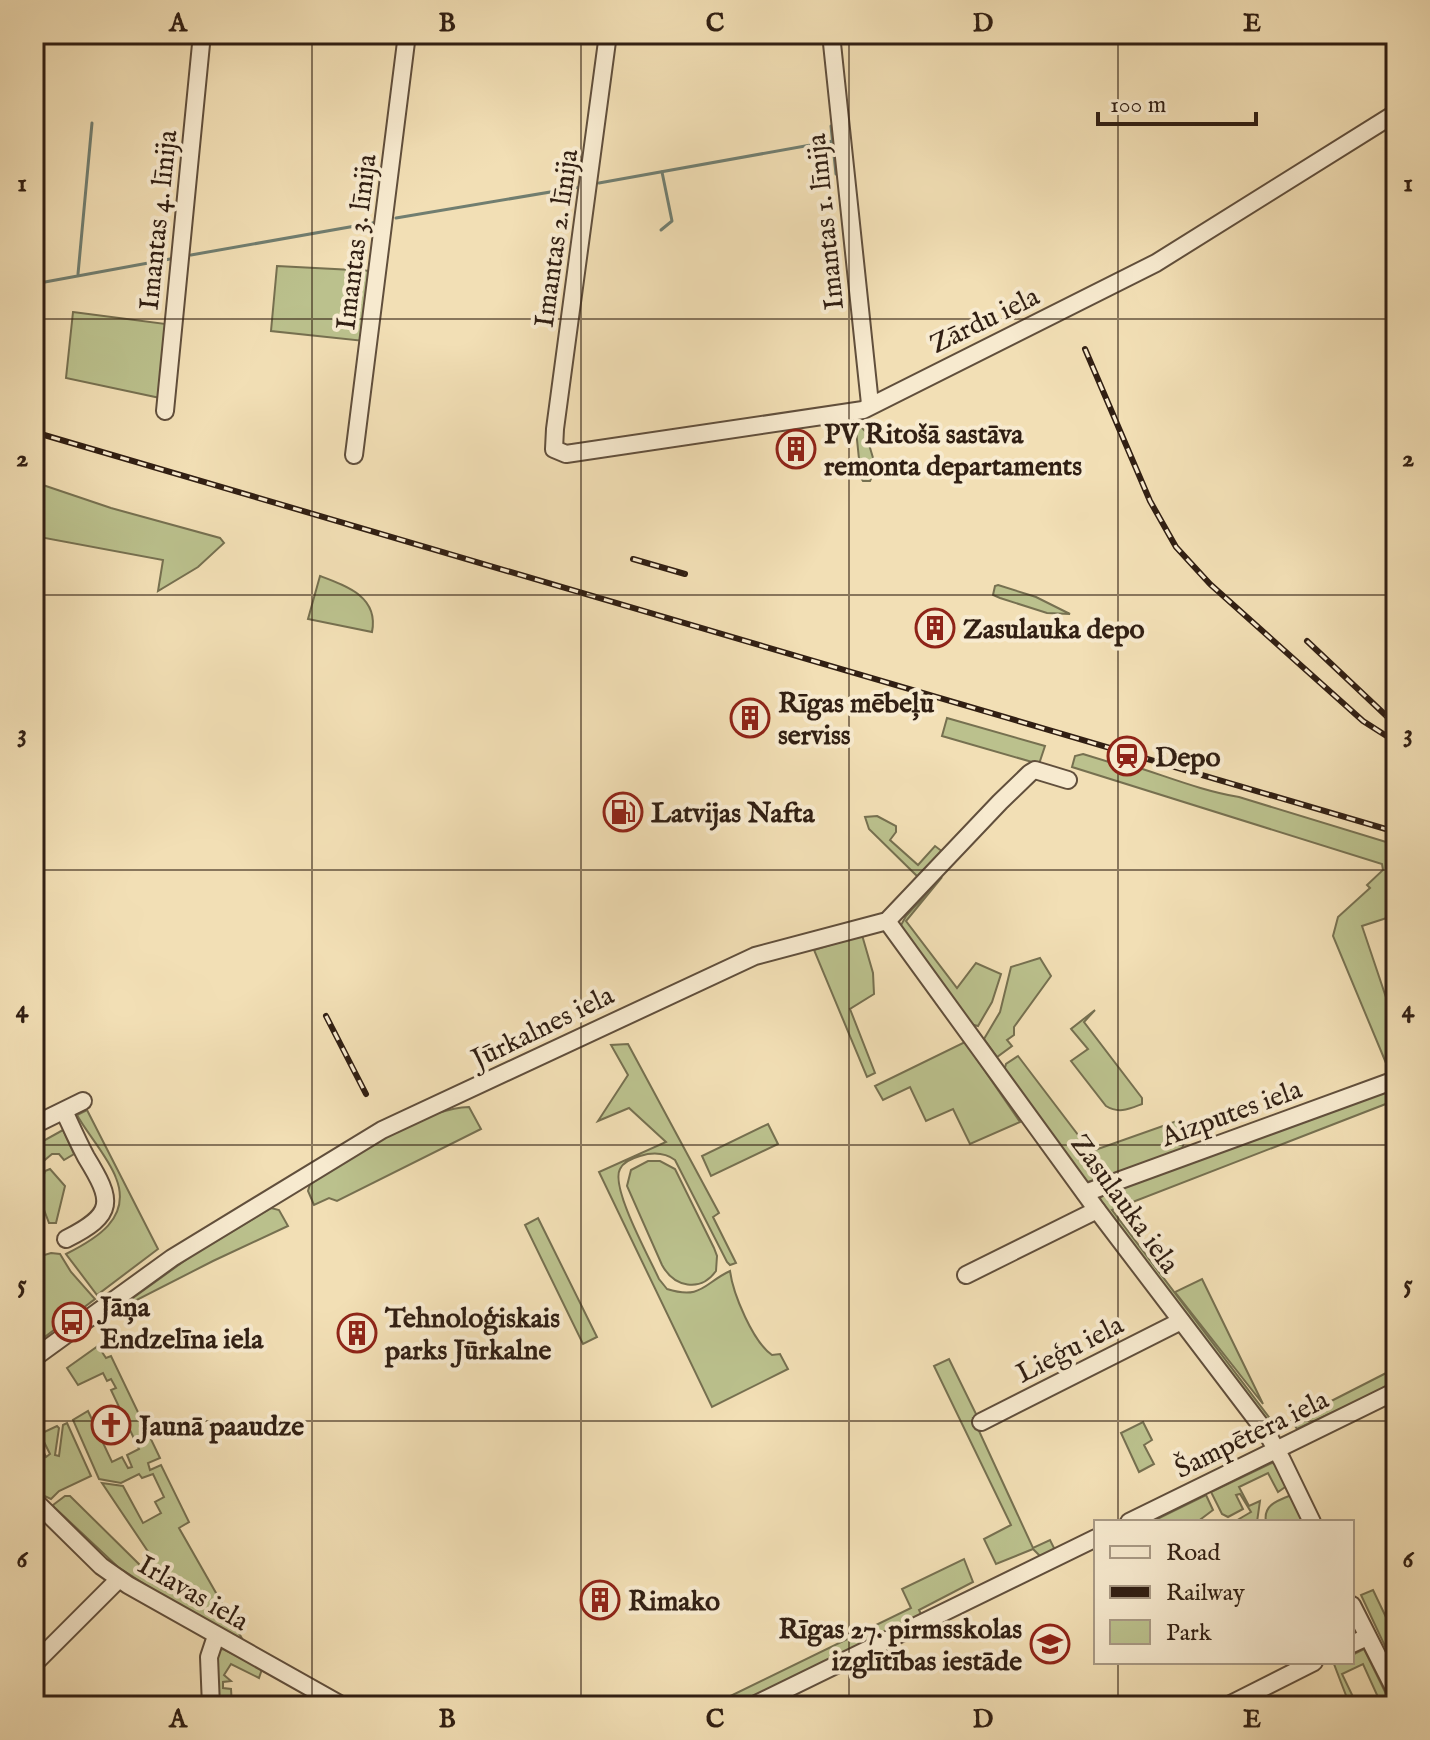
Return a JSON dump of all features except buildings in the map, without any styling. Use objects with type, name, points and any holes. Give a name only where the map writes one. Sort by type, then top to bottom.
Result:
[{"type":"street","name":"Imantas 4. līnija","points":[[165,411],[202,34]]},
{"type":"street","name":"Imantas 3. līnija","points":[[354,455],[407,34]]},
{"type":"street","name":"Imantas 2. līnija","points":[[554,449],[608,34]]},
{"type":"street","name":"Imantas 1. līnija","points":[[831,34],[870,404]]},
{"type":"street","name":"Zārdu iela","points":[[554,449],[566,454],[630,446],[863,410],[1156,263],[1396,113]]},
{"type":"street","points":[[887,921],[1030,773],[1035,770],[1068,780]]},
{"type":"street","name":"Zasulauka iela","points":[[887,921],[1276,1449],[1311,1520]]},
{"type":"street","name":"Jūrkalnes iela","points":[[34,1358],[197,1241],[382,1130],[755,956],[887,921]]},
{"type":"street","name":"Aizputes iela","points":[[1085,1193],[1395,1080]]},
{"type":"street","points":[[34,1125],[83,1101]]},
{"type":"street","points":[[64,1111],[101,1180],[106,1197],[104,1210],[97,1221],[66,1239]]},
{"type":"street","points":[[966,1275],[1097,1210]]},
{"type":"street","name":"Lieģu iela","points":[[981,1422],[1181,1321]]},
{"type":"street","name":"Šampētera iela","points":[[1133,1520],[1396,1391]]},
{"type":"street","name":"Irlavas iela","points":[[34,1500],[81,1547],[119,1579],[343,1706]]},
{"type":"street","points":[[752,1706],[1094,1539]]},
{"type":"street","points":[[34,1664],[119,1579]]},
{"type":"street","points":[[1354,1615],[1359,1640],[1396,1692]]},
{"type":"street","points":[[211,1706],[209,1657],[216,1636]]},
{"type":"street","points":[[1227,1706],[1310,1664]]},
{"type":"green space","points":[[277,266],[372,271],[364,341],[271,331]]},
{"type":"green space","points":[[73,312],[166,324],[160,398],[66,378]]},
{"type":"green space","points":[[858,428],[865,431],[876,468],[870,481],[863,481],[859,475],[856,460],[859,459]]},
{"type":"green space","points":[[34,482],[111,508],[220,538],[224,543],[198,567],[158,591],[163,560],[34,536]]},
{"type":"green space","points":[[320,576],[350,589],[366,602],[373,620],[372,632],[308,619]]},
{"type":"green space","points":[[998,585],[1036,597],[1070,614],[1047,613],[1000,598],[993,595]]},
{"type":"green space","points":[[947,718],[1045,746],[1039,764],[942,736]]},
{"type":"green space","points":[[1083,754],[1122,766],[1130,765],[1396,845],[1396,915],[1362,926],[1396,1027],[1396,1036],[1387,1040],[1396,1072],[1392,1074],[1386,1063],[1333,936],[1338,917],[1370,888],[1367,885],[1383,870],[1382,864],[1072,767],[1075,756]]},
{"type":"green space","points":[[877,816],[896,826],[890,840],[918,865],[935,846],[943,852],[918,877],[869,829],[865,817]]},
{"type":"green space","points":[[942,877],[906,921],[957,988],[976,963],[1001,974],[992,1002],[978,1026],[970,1024],[900,927],[906,916]]},
{"type":"green space","points":[[862,935],[873,973],[874,994],[850,1009],[875,1073],[867,1077],[814,950]]},
{"type":"green space","points":[[1040,958],[1051,976],[1014,1027],[1014,1035],[1007,1040],[1012,1046],[997,1057],[984,1039],[1000,1012],[1011,967]]},
{"type":"green space","points":[[1095,1010],[1084,1022],[1142,1098],[1142,1104],[1120,1110],[1106,1106],[1071,1061],[1088,1049],[1071,1029]]},
{"type":"green space","points":[[965,1042],[1020,1122],[970,1144],[953,1109],[926,1121],[910,1087],[883,1100],[875,1086]]},
{"type":"green space","points":[[628,1044],[719,1213],[713,1217],[736,1263],[730,1265],[727,1262],[675,1160],[654,1153],[623,1164],[618,1178],[626,1206],[659,1279],[667,1289],[688,1293],[702,1289],[730,1271],[751,1329],[765,1349],[772,1355],[780,1354],[788,1369],[712,1407],[599,1172],[666,1142],[629,1108],[598,1121],[628,1075],[611,1045]]},
{"type":"green space","points":[[1018,1056],[1085,1144],[1089,1142],[1095,1150],[1177,1121],[1182,1132],[1181,1151],[1088,1182],[1004,1071],[1006,1064]]},
{"type":"green space","points":[[1394,1087],[1396,1100],[1112,1210],[1275,1425],[1271,1428],[1103,1208],[1100,1198],[1102,1194]]},
{"type":"green space","points":[[469,1107],[481,1129],[337,1201],[329,1198],[314,1205],[308,1191],[310,1184],[346,1161],[408,1125],[429,1116]]},
{"type":"green space","points":[[87,1110],[158,1249],[97,1295],[66,1254],[99,1234],[115,1216],[119,1205],[120,1192],[113,1170],[77,1115]]},
{"type":"green space","points":[[768,1124],[778,1144],[711,1176],[702,1156]]},
{"type":"green space","points":[[63,1130],[74,1154],[64,1160],[59,1154],[52,1154],[40,1164],[34,1161],[34,1146]]},
{"type":"green space","points":[[648,1161],[660,1161],[675,1169],[714,1248],[716,1271],[710,1278],[695,1285],[673,1278],[662,1265],[627,1186],[631,1170]]},
{"type":"green space","points":[[50,1169],[65,1186],[56,1223],[49,1223],[38,1194],[45,1171]]},
{"type":"green space","points":[[271,1208],[279,1210],[288,1226],[125,1306],[191,1256]]},
{"type":"green space","points":[[538,1218],[597,1337],[583,1344],[525,1225]]},
{"type":"green space","points":[[60,1254],[95,1299],[34,1345],[34,1258]]},
{"type":"green space","points":[[1202,1279],[1263,1404],[1175,1292]]},
{"type":"green space","points":[[98,1346],[106,1358],[111,1356],[160,1458],[148,1463],[150,1470],[161,1465],[189,1522],[179,1528],[244,1642],[183,1609],[118,1567],[53,1505],[70,1496],[142,1567],[155,1562],[102,1483],[123,1486],[143,1523],[161,1513],[155,1502],[164,1497],[153,1474],[142,1478],[139,1474],[121,1483],[99,1479],[73,1420],[88,1411],[112,1462],[122,1457],[128,1468],[132,1467],[127,1455],[139,1449],[111,1390],[116,1388],[111,1379],[107,1381],[103,1373],[78,1385],[67,1368]]},
{"type":"green space","points":[[949,1359],[977,1416],[973,1418],[1033,1548],[1050,1540],[1055,1550],[1041,1557],[1033,1549],[996,1564],[984,1539],[1011,1525],[934,1366]]},
{"type":"green space","points":[[1396,1368],[1396,1383],[1297,1429],[1292,1421]]},
{"type":"green space","points":[[1143,1422],[1152,1440],[1144,1445],[1154,1464],[1139,1472],[1121,1433]]},
{"type":"green space","points":[[67,1423],[91,1476],[59,1491],[51,1499],[40,1494],[34,1486],[34,1433],[46,1457],[50,1454],[40,1434],[57,1426],[55,1455],[59,1456],[63,1425]]},
{"type":"green space","points":[[1274,1462],[1288,1485],[1278,1492],[1268,1473],[1239,1487],[1249,1506],[1260,1501],[1257,1520],[1237,1520],[1251,1512],[1240,1494],[1236,1495],[1243,1509],[1228,1517],[1222,1514],[1211,1492]]},
{"type":"green space","points":[[1206,1495],[1213,1510],[1200,1520],[1155,1520]]},
{"type":"green space","points":[[1293,1497],[1302,1520],[1266,1520],[1266,1512],[1275,1502]]},
{"type":"green space","points":[[964,1559],[973,1582],[919,1610],[922,1616],[738,1706],[712,1705],[911,1608],[902,1589]]},
{"type":"green space","points":[[1373,1590],[1396,1638],[1395,1657],[1391,1659],[1361,1595]]},
{"type":"green space","points":[[223,1649],[262,1669],[259,1678],[231,1664],[224,1675],[231,1681],[223,1682],[223,1688],[231,1689],[232,1706],[217,1706],[214,1660],[219,1650]]},
{"type":"green space","points":[[1364,1649],[1392,1706],[1382,1706],[1363,1664],[1342,1674],[1355,1701],[1347,1698],[1334,1664],[1354,1664],[1354,1654]]},
{"type":"waterway","points":[[78,274],[92,123]]},
{"type":"waterway","points":[[831,126],[836,174]]},
{"type":"waterway","points":[[599,183],[833,141]]},
{"type":"waterway","points":[[661,230],[672,221],[662,172]]},
{"type":"waterway","points":[[396,218],[580,187]]},
{"type":"waterway","points":[[191,255],[378,222]]},
{"type":"waterway","points":[[34,284],[170,259]]},
{"type":"railway","points":[[1085,349],[1150,501],[1176,547],[1210,584],[1363,721],[1396,742]]},
{"type":"railway","points":[[34,432],[1396,832]]},
{"type":"railway","points":[[633,559],[685,574]]},
{"type":"railway","points":[[1307,641],[1396,725]]},
{"type":"railway","points":[[326,1016],[366,1094]]},
{"type":"place","name":"PV Ritošā sastāva remonta departaments","points":[[796,449]]},
{"type":"place","name":"Zasulauka depo","points":[[935,628]]},
{"type":"place","name":"Rīgas mēbeļu serviss","points":[[750,718]]},
{"type":"place","name":"Depo","points":[[1127,756]]},
{"type":"place","name":"Latvijas Nafta","points":[[623,812]]},
{"type":"place","name":"Jāņa Endzelīna iela","points":[[72,1322]]},
{"type":"place","name":"Tehnoloģiskais parks Jūrkalne","points":[[357,1333]]},
{"type":"place","name":"Jaunā paaudze","points":[[111,1425]]},
{"type":"place","name":"Rimako","points":[[600,1600]]},
{"type":"place","name":"Rīgas 27. pirmsskolas izglītības iestāde","points":[[1050,1644]]}]
